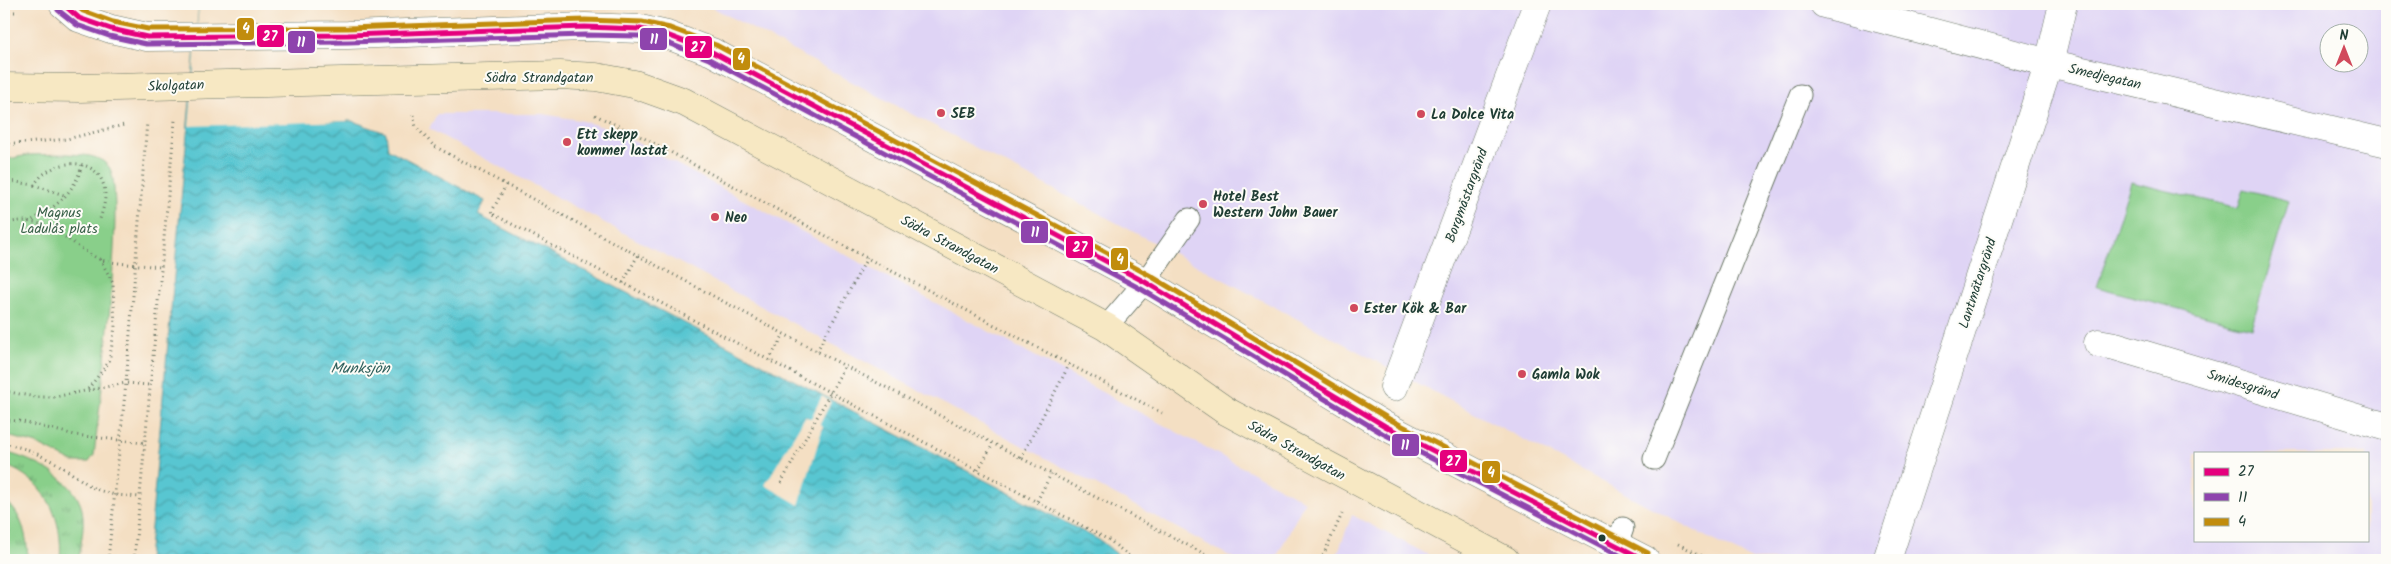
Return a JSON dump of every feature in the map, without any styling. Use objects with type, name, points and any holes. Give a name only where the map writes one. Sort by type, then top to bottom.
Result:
[{"type":"street","points":[[62,4],[79,18],[111,29],[147,37],[348,35],[585,27],[640,29],[667,35],[712,52],[1144,282],[1385,426],[1620,537],[1645,560]]},
{"type":"street","name":"Borgmästargränd","points":[[1394,387],[1537,4]]},
{"type":"street","name":"Smedjegatan","points":[[1824,4],[2049,63],[2387,143]]},
{"type":"street","name":"Lantmätargränd","points":[[1887,560],[2049,63],[2063,4]]},
{"type":"street","name":"Södra Strandgatan","points":[[349,80],[560,75],[596,77],[634,84],[684,102],[1106,328],[1226,411],[1505,560]]},
{"type":"street","name":"Skolgatan","points":[[4,87],[349,80]]},
{"type":"street","name":"Smidesgränd","points":[[2098,343],[2387,427]]},
{"type":"lane","points":[[1654,459],[1800,95]]},
{"type":"lane","points":[[1106,328],[1144,282],[1188,219]]},
{"type":"path","points":[[4,12],[18,12]]},
{"type":"path","points":[[411,107],[416,127],[434,146],[844,366],[1216,560]]},
{"type":"path","points":[[591,113],[650,141],[867,258],[1170,417]]},
{"type":"path","points":[[108,560],[126,383],[147,118],[140,120]]},
{"type":"path","points":[[4,145],[67,139],[132,123]]},
{"type":"path","points":[[134,560],[174,133]]},
{"type":"path","points":[[34,185],[41,174],[52,168],[72,163],[82,165],[98,174],[104,186],[106,198],[100,219]]},
{"type":"path","points":[[27,222],[51,211],[78,180],[82,165]]},
{"type":"path","points":[[4,180],[34,185],[64,195]]},
{"type":"path","points":[[506,184],[491,213],[1109,540],[1134,560]]},
{"type":"path","points":[[4,224],[27,222],[47,227],[65,235],[100,259],[160,267]]},
{"type":"path","points":[[623,283],[638,255]]},
{"type":"path","points":[[816,351],[867,258]]},
{"type":"path","points":[[88,390],[109,362],[115,327],[113,283],[100,259]]},
{"type":"path","points":[[769,360],[784,334]]},
{"type":"path","points":[[1021,458],[1070,363]]},
{"type":"path","points":[[781,483],[844,366]]},
{"type":"path","points":[[4,391],[35,397],[54,397],[126,383],[149,385]]},
{"type":"path","points":[[4,420],[19,421],[75,435],[144,442]]},
{"type":"path","points":[[4,443],[29,450],[56,463],[95,489],[115,495],[139,497]]},
{"type":"path","points":[[978,470],[992,444]]},
{"type":"path","points":[[1036,501],[1051,474]]},
{"type":"path","points":[[1321,560],[1344,507]]},
{"type":"shaded area","points":[[706,4],[2387,4],[2387,560],[1754,560],[1712,540]]},
{"type":"shaded area","points":[[437,114],[543,114],[579,120],[613,130],[1305,501],[1275,560],[1237,560],[429,129]]},
{"type":"shaded area","points":[[1352,515],[1438,560],[1335,560]]},
{"type":"green space","name":"Magnus Ladulås plats","points":[[67,154],[95,157],[105,163],[109,167],[114,185],[115,217],[106,352],[94,455],[89,462],[73,462],[37,444],[4,435],[4,160],[28,155]]},
{"type":"green space","points":[[2131,182],[2238,208],[2244,189],[2289,201],[2251,328],[2097,287]]},
{"type":"green space","points":[[4,452],[41,466],[65,482],[74,493],[81,504],[83,517],[79,560],[60,560],[59,529],[49,502],[31,480],[18,471],[4,465]]},
{"type":"green space","points":[[4,499],[16,512],[23,526],[28,560],[4,560]]},
{"type":"water","name":"Munksjön","points":[[199,4],[318,121],[352,121],[386,133],[388,149],[485,201],[478,215],[1101,541],[1124,560],[148,560]]},
{"type":"pier","points":[[199,4],[319,4],[321,119],[347,119],[347,121],[189,126]]},
{"type":"pier","points":[[822,396],[831,402],[820,424],[823,427],[799,505],[765,485],[805,417],[811,418]]},
{"type":"transit line","name":"27","points":[[63,4],[79,18],[111,29],[147,37],[348,35],[585,27],[640,29],[667,35],[712,52],[1145,282],[1385,426],[1645,560]]},
{"type":"transit line","name":"4","points":[[74,4],[83,11],[113,22],[148,29],[348,28],[585,20],[642,22],[670,28],[716,45],[1149,275],[1389,419],[1648,553]]},
{"type":"transit line","name":"11","points":[[58,10],[77,25],[109,36],[146,44],[348,42],[585,35],[639,36],[665,42],[709,59],[1141,289],[1382,433],[1629,560]]},
{"type":"place","name":"SEB","points":[[941,113]]},
{"type":"place","name":"La Dolce Vita","points":[[1421,114]]},
{"type":"place","name":"Ett skepp kommer lastat","points":[[567,142]]},
{"type":"place","name":"Hotel Best Western John Bauer","points":[[1203,204]]},
{"type":"place","name":"Neo","points":[[715,217]]},
{"type":"place","name":"Ester Kök & Bar","points":[[1354,308]]},
{"type":"place","name":"Gamla Wok","points":[[1522,374]]}]
